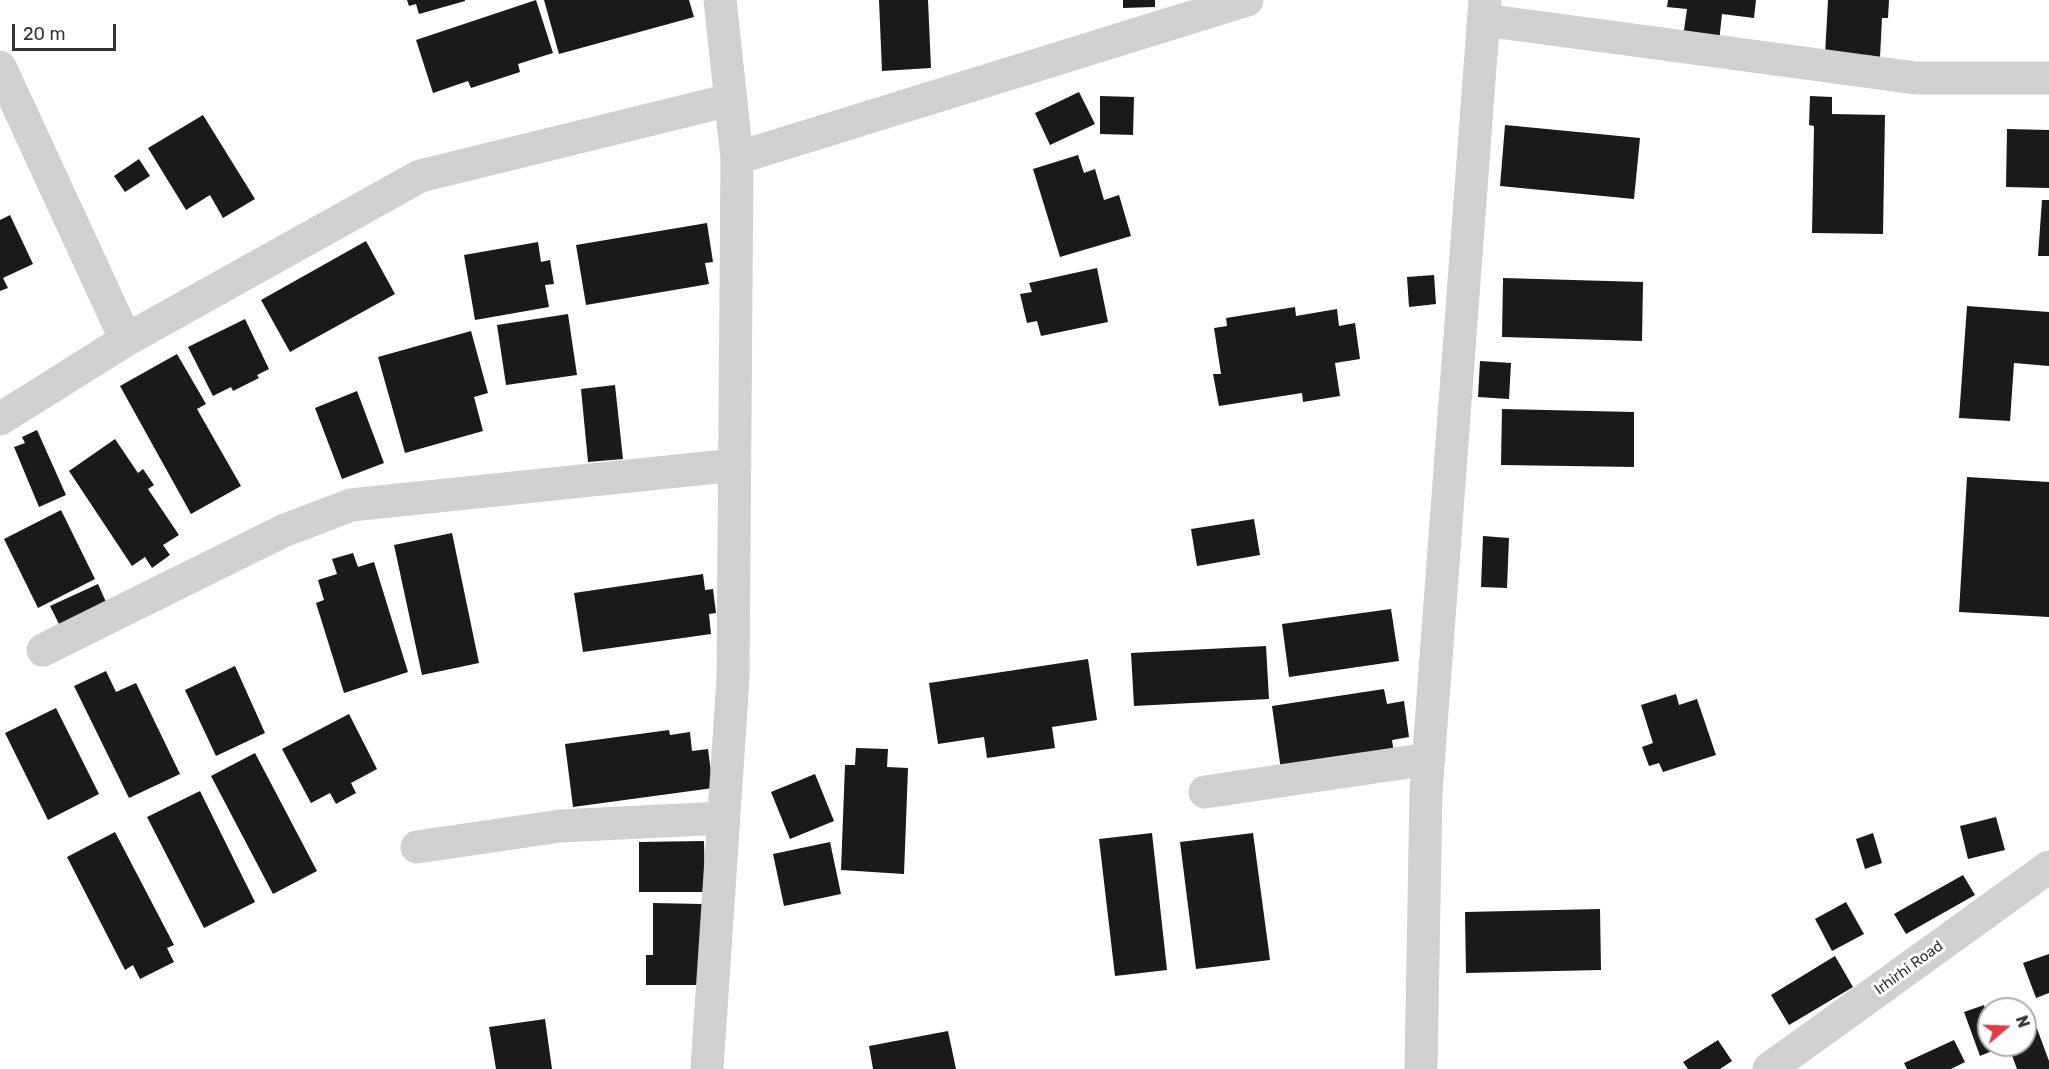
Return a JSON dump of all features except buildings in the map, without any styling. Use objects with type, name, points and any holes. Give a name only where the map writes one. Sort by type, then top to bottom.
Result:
[{"type":"street","points":[[707,1069],[733,678],[737,159],[720,0]]},
{"type":"street","points":[[737,159],[1247,0]]},
{"type":"street","points":[[1421,1069],[1426,792],[1484,10],[1916,78],[2049,78]]},
{"type":"street","points":[[0,68],[126,340]]},
{"type":"street","points":[[0,419],[126,340],[420,176],[730,100]]},
{"type":"street","points":[[43,650],[283,531],[351,505],[735,465]]},
{"type":"street","points":[[1205,792],[1429,759]]},
{"type":"street","points":[[417,847],[560,826],[723,818]]},
{"type":"street","name":"Irhirhi Road","points":[[1769,1069],[2049,867]]}]
